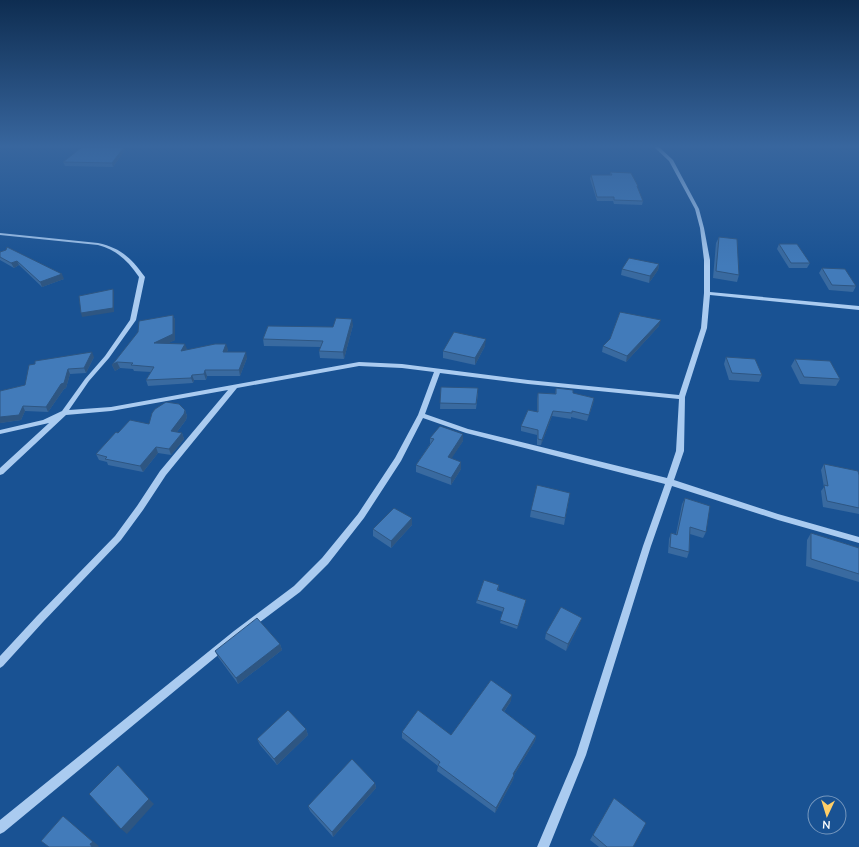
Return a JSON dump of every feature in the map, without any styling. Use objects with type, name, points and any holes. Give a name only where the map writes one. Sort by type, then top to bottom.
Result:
[{"type":"street","points":[[543,847],[581,755],[647,546],[680,451],[682,397],[704,328],[707,293],[707,260],[702,228],[697,209],[685,187]]},
{"type":"street","points":[[0,234],[98,244],[111,247],[122,253],[133,263],[142,277],[133,320],[107,357],[87,380],[64,413],[0,472]]},
{"type":"street","points":[[707,293],[859,308]]},
{"type":"street","points":[[0,432],[45,422],[64,413],[111,409],[360,364],[402,366],[528,382],[682,397]]},
{"type":"street","points":[[0,828],[231,638],[297,589],[325,561],[361,516],[398,459],[421,415],[438,371]]},
{"type":"street","points":[[0,664],[40,619],[118,538],[163,473],[235,386]]},
{"type":"street","points":[[421,415],[466,431],[670,482],[778,517],[859,540]]},
{"type":"building","points":[[594,187],[637,187],[643,201],[614,200],[614,197],[597,197]]},
{"type":"building","points":[[719,237],[737,239],[739,275],[716,271]]},
{"type":"building","points":[[779,244],[797,244],[810,263],[791,263]]},
{"type":"building","points":[[7,247],[62,274],[40,282],[17,261],[11,263],[0,257],[0,252],[6,250]]},
{"type":"building","points":[[629,258],[659,264],[650,276],[622,269]]},
{"type":"building","points":[[822,268],[845,269],[856,286],[832,285]]},
{"type":"building","points":[[113,289],[113,308],[81,313],[79,296]]},
{"type":"building","points":[[620,312],[661,320],[627,356],[603,346],[610,339]]},
{"type":"building","points":[[173,315],[173,334],[154,343],[185,344],[181,351],[215,344],[226,344],[223,352],[246,352],[239,370],[205,370],[204,374],[192,375],[191,378],[146,380],[154,367],[117,362],[112,365],[138,332],[139,321]]},
{"type":"building","points":[[336,318],[352,319],[343,352],[319,351],[323,341],[263,339],[268,326],[333,327]]},
{"type":"building","points":[[454,332],[486,339],[475,358],[443,351]]},
{"type":"building","points":[[92,352],[84,368],[68,369],[64,383],[61,384],[46,407],[23,406],[19,415],[0,417],[0,391],[25,385],[29,365],[35,364],[35,361]]},
{"type":"building","points":[[726,357],[755,359],[762,375],[732,373]]},
{"type":"building","points":[[795,359],[830,361],[840,379],[804,377]]},
{"type":"building","points":[[441,387],[478,388],[476,404],[440,403]]},
{"type":"building","points":[[556,388],[573,390],[573,393],[594,398],[589,415],[572,411],[572,413],[553,411],[542,440],[538,439],[538,430],[521,426],[528,410],[538,412],[538,393],[556,394]]},
{"type":"building","points":[[166,402],[179,404],[185,410],[184,414],[171,431],[182,433],[169,449],[156,447],[140,466],[105,459],[107,457],[96,454],[116,432],[118,433],[130,420],[149,424],[152,413],[155,409]]},
{"type":"building","points":[[440,426],[463,434],[448,457],[461,462],[451,478],[416,465],[434,439],[430,438]]},
{"type":"building","points":[[824,464],[858,471],[859,508],[827,501],[824,485],[828,486]]},
{"type":"building","points":[[537,485],[570,493],[565,518],[531,510]]},
{"type":"building","points":[[685,498],[710,506],[706,532],[690,527],[689,552],[670,547],[671,533],[677,535]]},
{"type":"building","points":[[394,508],[412,518],[391,541],[373,529]]},
{"type":"building","points":[[811,533],[859,548],[859,574],[811,559]]},
{"type":"building","points":[[484,580],[499,585],[497,590],[526,600],[518,626],[500,620],[504,608],[477,600]]},
{"type":"building","points":[[561,607],[582,618],[568,644],[546,633]]},
{"type":"building","points":[[257,618],[280,644],[236,678],[215,651]]},
{"type":"building","points":[[491,680],[512,695],[502,710],[536,736],[513,774],[514,775],[496,808],[438,765],[440,762],[402,732],[418,710],[451,735]]},
{"type":"building","points":[[288,710],[306,729],[274,759],[257,739]]},
{"type":"building","points":[[352,759],[375,783],[332,832],[308,806]]},
{"type":"building","points":[[118,765],[149,799],[121,829],[89,794]]},
{"type":"building","points":[[614,798],[646,823],[633,847],[607,847],[593,835]]},
{"type":"building","points":[[63,816],[93,842],[90,844],[92,847],[49,847],[41,841]]}]
